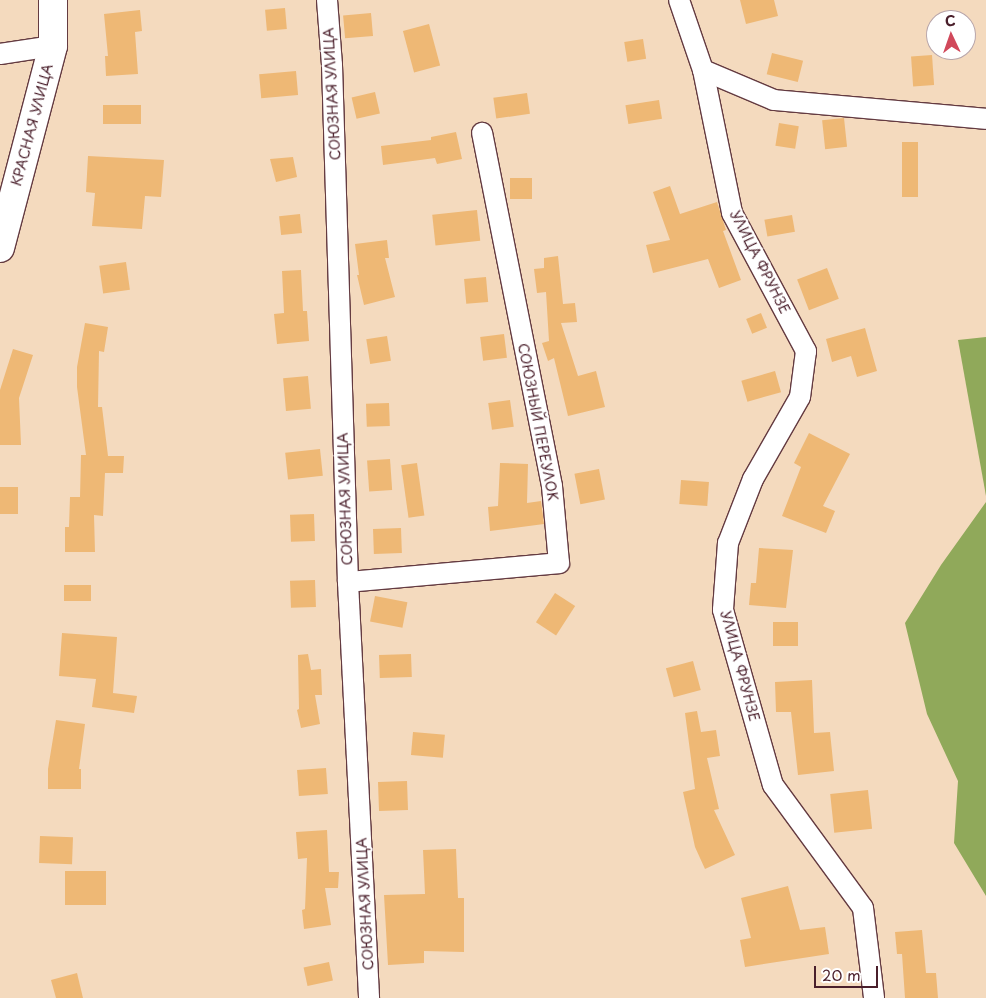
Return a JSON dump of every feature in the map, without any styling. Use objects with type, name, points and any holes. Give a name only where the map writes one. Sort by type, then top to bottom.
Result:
[{"type":"street","name":"КРАСНАЯ УЛИЦА","points":[[0,248],[53,46],[53,0]]},
{"type":"street","name":"СОЮЗНАЯ УЛИЦА","points":[[327,0],[332,65],[348,582],[369,998]]},
{"type":"street","name":"УЛИЦА ФРУНЗЕ","points":[[679,0],[703,70],[732,213],[806,351],[800,397],[753,479],[728,543],[723,610],[773,785],[863,908],[874,998]]},
{"type":"street","points":[[0,54],[53,46]]},
{"type":"street","points":[[703,70],[774,100],[986,119]]},
{"type":"street","name":"СОЮЗНЫЙ ПЕРЕУЛОК","points":[[348,582],[559,563],[552,486],[482,133]]},
{"type":"green space","points":[[986,337],[986,496],[958,340]]},
{"type":"green space","points":[[986,502],[986,896],[954,843],[958,781],[927,714],[905,623],[941,565]]},
{"type":"building","points":[[740,0],[774,0],[778,16],[746,24]]},
{"type":"building","points":[[285,8],[287,29],[267,31],[265,10]]},
{"type":"building","points":[[140,10],[142,31],[135,32],[138,74],[106,76],[105,56],[108,56],[104,14]]},
{"type":"building","points":[[371,13],[373,36],[345,38],[343,15]]},
{"type":"building","points":[[429,24],[440,66],[414,73],[403,31]]},
{"type":"building","points":[[643,39],[646,59],[627,62],[624,42]]},
{"type":"building","points":[[772,53],[803,61],[798,82],[767,74]]},
{"type":"building","points":[[926,55],[926,60],[932,60],[934,85],[913,86],[911,56]]},
{"type":"building","points":[[296,71],[298,95],[261,98],[259,74]]},
{"type":"building","points":[[375,92],[380,113],[357,119],[352,97]]},
{"type":"building","points":[[527,93],[530,114],[496,119],[493,98]]},
{"type":"building","points":[[659,100],[662,119],[628,124],[625,105]]},
{"type":"building","points":[[103,105],[141,105],[141,124],[103,124]]},
{"type":"building","points":[[844,118],[847,147],[825,149],[822,120]]},
{"type":"building","points":[[779,123],[799,126],[795,149],[775,146]]},
{"type":"building","points":[[456,132],[462,159],[437,164],[435,158],[383,165],[381,146],[431,140],[431,137]]},
{"type":"building","points":[[902,142],[918,142],[918,197],[902,197]]},
{"type":"building","points":[[88,156],[164,160],[161,197],[145,196],[142,229],[92,226],[95,193],[86,192]]},
{"type":"building","points":[[293,157],[297,177],[276,182],[270,159]]},
{"type":"building","points":[[510,178],[532,178],[532,199],[510,199]]},
{"type":"building","points":[[670,186],[680,214],[717,202],[726,230],[723,231],[741,280],[719,288],[708,259],[653,273],[646,245],[670,240],[653,192]]},
{"type":"building","points":[[477,210],[480,241],[435,246],[432,215]]},
{"type":"building","points":[[300,214],[302,233],[281,235],[279,216]]},
{"type":"building","points":[[792,215],[795,232],[767,237],[764,220]]},
{"type":"building","points":[[387,240],[389,258],[385,258],[395,297],[364,305],[357,275],[359,275],[355,244]]},
{"type":"building","points":[[558,256],[563,304],[575,303],[577,322],[561,323],[578,376],[596,371],[605,407],[568,416],[554,358],[548,361],[542,343],[549,341],[546,292],[537,293],[534,269],[544,268],[544,258]]},
{"type":"building","points":[[126,262],[130,290],[103,293],[99,266]]},
{"type":"building","points":[[827,268],[839,299],[809,310],[797,279]]},
{"type":"building","points":[[301,270],[303,311],[307,311],[309,341],[277,344],[274,314],[284,313],[282,271]]},
{"type":"building","points":[[486,277],[488,302],[466,304],[464,279]]},
{"type":"building","points":[[761,313],[767,328],[752,334],[746,319]]},
{"type":"building","points":[[85,323],[108,327],[104,352],[99,351],[98,407],[102,407],[108,456],[124,456],[123,473],[105,473],[103,516],[94,515],[95,552],[65,552],[65,527],[69,527],[70,497],[80,497],[81,455],[86,455],[77,387],[77,367]]},
{"type":"building","points":[[865,328],[877,371],[857,377],[851,356],[832,362],[826,339]]},
{"type":"building","points":[[504,334],[507,358],[483,361],[480,337]]},
{"type":"building","points":[[387,336],[391,361],[370,364],[366,339]]},
{"type":"building","points":[[13,349],[33,355],[19,398],[21,445],[0,445],[0,390]]},
{"type":"building","points":[[775,371],[781,392],[747,402],[741,381]]},
{"type":"building","points":[[308,376],[311,409],[286,411],[283,378]]},
{"type":"building","points":[[510,400],[514,427],[492,430],[488,403]]},
{"type":"building","points":[[389,403],[390,426],[367,427],[366,404]]},
{"type":"building","points":[[809,433],[850,454],[823,506],[835,511],[826,533],[782,516],[801,467],[794,463]]},
{"type":"building","points":[[320,449],[323,476],[288,480],[285,453]]},
{"type":"building","points":[[390,459],[392,490],[369,492],[367,461]]},
{"type":"building","points":[[417,463],[424,515],[409,518],[401,465]]},
{"type":"building","points":[[500,463],[528,464],[527,503],[541,501],[544,524],[490,531],[488,507],[498,506]]},
{"type":"building","points":[[599,469],[605,499],[580,504],[574,474]]},
{"type":"building","points":[[681,480],[709,482],[707,506],[679,504]]},
{"type":"building","points":[[0,487],[18,487],[18,514],[0,514]]},
{"type":"building","points":[[314,514],[315,541],[291,542],[290,515]]},
{"type":"building","points":[[401,528],[402,553],[374,554],[373,529]]},
{"type":"building","points":[[759,548],[793,550],[786,608],[749,605],[751,583],[756,583]]},
{"type":"building","points":[[315,580],[316,607],[291,608],[290,581]]},
{"type":"building","points":[[64,585],[91,585],[91,601],[64,601]]},
{"type":"building","points":[[555,593],[575,606],[556,635],[536,622]]},
{"type":"building","points":[[375,596],[407,602],[402,628],[370,622]]},
{"type":"building","points":[[773,622],[798,622],[798,646],[773,646]]},
{"type":"building","points":[[62,633],[117,637],[113,693],[137,696],[134,713],[92,707],[96,679],[59,676]]},
{"type":"building","points":[[308,654],[311,670],[321,669],[322,695],[315,695],[320,724],[301,728],[297,710],[299,709],[298,655]]},
{"type":"building","points":[[411,654],[412,677],[380,678],[379,655]]},
{"type":"building","points":[[693,661],[701,690],[674,697],[666,668]]},
{"type":"building","points":[[812,680],[814,733],[830,732],[834,771],[798,775],[791,712],[776,712],[775,682]]},
{"type":"building","points":[[697,711],[701,732],[716,730],[720,756],[707,758],[719,809],[714,810],[735,855],[705,869],[695,847],[683,792],[695,789],[685,713]]},
{"type":"building","points":[[56,720],[85,724],[79,769],[81,769],[81,789],[48,789],[48,769]]},
{"type":"building","points":[[413,732],[445,735],[443,758],[411,755]]},
{"type":"building","points":[[326,768],[328,794],[299,796],[297,770]]},
{"type":"building","points":[[407,781],[408,810],[379,811],[378,782]]},
{"type":"building","points":[[868,790],[872,829],[834,833],[830,794]]},
{"type":"building","points":[[327,830],[329,872],[339,872],[338,888],[325,888],[331,925],[304,929],[302,910],[305,909],[307,858],[298,859],[296,832]]},
{"type":"building","points":[[40,836],[73,837],[72,864],[39,863]]},
{"type":"building","points":[[456,849],[458,898],[464,898],[464,952],[424,951],[424,963],[388,965],[384,895],[425,894],[423,850]]},
{"type":"building","points":[[65,871],[106,871],[106,905],[65,905]]},
{"type":"building","points":[[788,886],[800,930],[825,927],[829,954],[745,967],[740,940],[751,938],[741,898]]},
{"type":"building","points":[[922,930],[926,973],[936,973],[938,998],[905,998],[902,954],[897,954],[895,932]]},
{"type":"building","points":[[329,962],[333,981],[308,986],[304,967]]},
{"type":"building","points":[[77,973],[83,998],[56,998],[51,980]]}]
